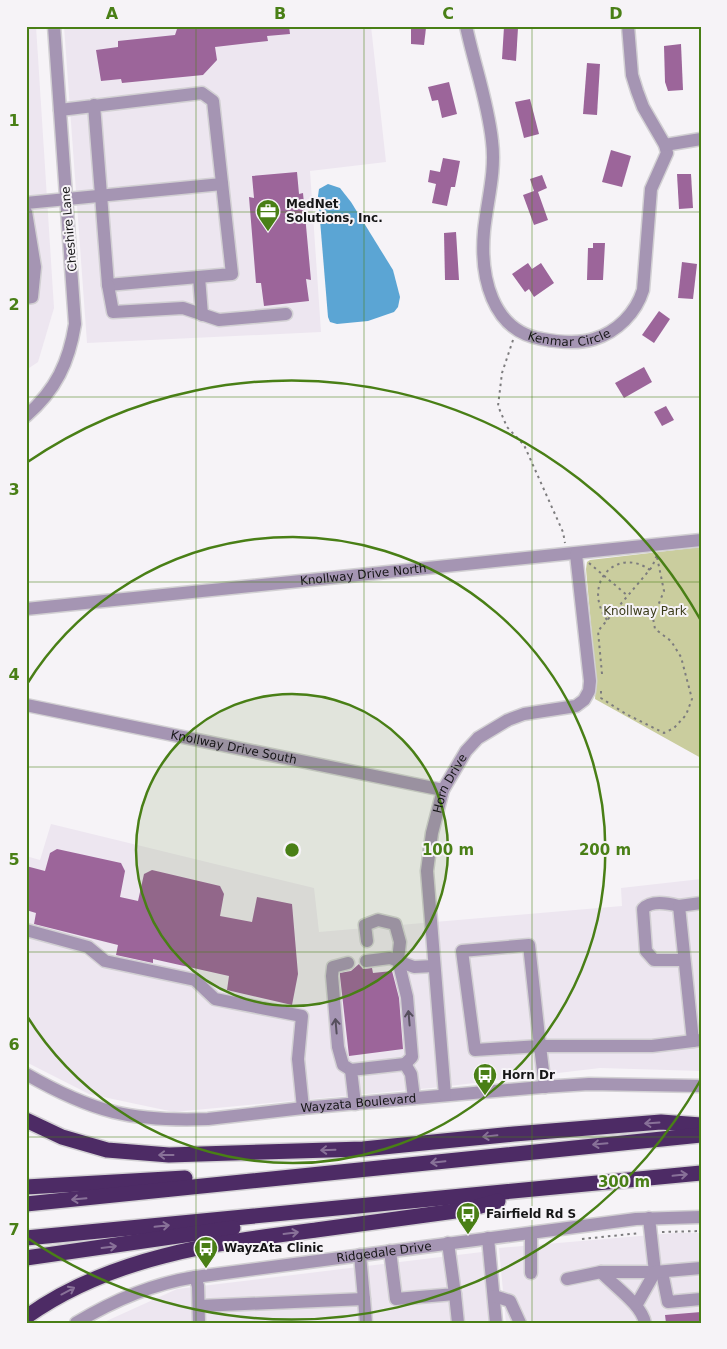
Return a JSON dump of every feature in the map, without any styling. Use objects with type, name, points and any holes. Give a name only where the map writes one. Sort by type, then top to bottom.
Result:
[{"type":"highway","points":[[26,1120],[62,1137],[107,1150],[169,1155],[363,1150],[514,1134],[661,1122],[701,1125]]},
{"type":"highway","points":[[26,1204],[701,1135]]},
{"type":"highway","points":[[26,1187],[259,1173],[372,1170]]},
{"type":"highway","points":[[26,1238],[527,1192],[701,1173]]},
{"type":"highway","points":[[26,1317],[43,1305],[89,1281],[136,1264],[184,1250],[270,1236],[470,1209],[527,1192]]},
{"type":"highway","points":[[26,1258],[146,1242],[383,1205]]},
{"type":"street","name":"Cheshire Lane","points":[[26,416],[54,388],[72,348],[75,324],[75,298],[54,26]]},
{"type":"street","name":"Kenmar Circle","points":[[466,26],[492,142],[490,198],[484,231],[484,269],[492,300],[500,315],[516,330],[530,337],[548,340],[589,341],[604,336],[619,326],[630,315],[639,303],[643,290],[648,202],[655,176],[667,153],[665,145]]},
{"type":"street","points":[[628,26],[632,75],[642,107],[665,145],[701,140]]},
{"type":"street","points":[[60,110],[94,104],[202,93],[213,101],[232,274],[108,285]]},
{"type":"street","points":[[94,104],[108,285],[113,312],[183,308],[219,320],[286,314]]},
{"type":"street","points":[[26,203],[222,184]]},
{"type":"street","points":[[26,212],[35,268],[32,297],[26,298]]},
{"type":"street","points":[[199,277],[202,314]]},
{"type":"street","name":"Knollway Drive North","points":[[26,609],[571,554],[657,551],[701,540]]},
{"type":"street","name":"Horn Drive","points":[[445,1095],[427,871],[432,833],[443,790],[466,751],[492,728],[524,714],[576,706],[584,700],[589,691],[590,682],[571,554]]},
{"type":"street","name":"Knollway Drive South","points":[[26,705],[443,790]]},
{"type":"street","points":[[684,960],[654,960],[646,951],[643,910],[650,904],[678,906],[701,903]]},
{"type":"street","points":[[545,1087],[540,1046],[529,945],[462,951],[475,1050],[540,1046],[652,1046],[697,1041],[684,960],[678,906]]},
{"type":"street","points":[[348,963],[333,967],[332,976],[338,1047],[343,1065],[351,1070],[406,1064],[412,1057],[407,997],[398,960],[400,942],[395,924],[378,920],[366,925],[367,941]]},
{"type":"street","points":[[26,930],[88,947],[105,961],[195,980],[215,999],[302,1016],[298,1059],[304,1108]]},
{"type":"street","points":[[366,961],[390,958],[414,967],[434,966]]},
{"type":"street","points":[[406,1064],[410,1074],[414,1098]]},
{"type":"street","points":[[351,1070],[355,1104]]},
{"type":"street","name":"Wayzata Boulevard","points":[[26,1074],[79,1102],[109,1112],[140,1118],[173,1120],[208,1119],[445,1095],[589,1084],[701,1086]]},
{"type":"street","name":"Ridgedale Drive","points":[[76,1323],[129,1294],[195,1277],[649,1218],[701,1216]]},
{"type":"street","points":[[649,1218],[658,1272],[668,1302],[701,1299]]},
{"type":"street","points":[[531,1233],[531,1273]]},
{"type":"street","points":[[488,1238],[496,1323]]},
{"type":"street","points":[[448,1243],[456,1294],[458,1323]]},
{"type":"street","points":[[390,1251],[396,1299],[456,1294]]},
{"type":"street","points":[[360,1255],[366,1323]]},
{"type":"street","points":[[567,1279],[601,1272],[658,1272],[701,1268]]},
{"type":"street","points":[[601,1272],[619,1292],[636,1304],[644,1314],[645,1323]]},
{"type":"street","points":[[636,1304],[658,1272]]},
{"type":"street","points":[[195,1277],[198,1286],[199,1323]]},
{"type":"street","points":[[494,1296],[510,1300],[520,1323]]},
{"type":"street","points":[[198,1306],[364,1299]]},
{"type":"path","points":[[516,330],[502,373],[498,406],[507,427],[524,445],[571,554],[603,575],[628,596]]},
{"type":"path","points":[[601,678],[598,632],[650,570],[657,551]]},
{"type":"path","points":[[601,688],[601,698],[626,714],[664,733],[674,728],[686,715],[692,699],[681,657],[671,641],[655,629],[653,618],[664,591],[657,551]]},
{"type":"path","points":[[607,620],[597,597],[603,575],[616,566],[626,563],[643,565],[650,570]]},
{"type":"path","points":[[578,1239],[701,1231]]},
{"type":"shaded area","points":[[26,26],[36,26],[54,308],[38,362],[26,370]]},
{"type":"shaded area","points":[[64,26],[371,26],[386,162],[310,171],[321,332],[87,343]]},
{"type":"shaded area","points":[[51,824],[314,888],[319,932],[622,906],[621,888],[701,879],[701,1071],[600,1068],[441,1087],[174,1112],[89,1094],[26,1062],[26,856],[40,860]]},
{"type":"shaded area","points":[[675,1233],[701,1233],[701,1323],[506,1323],[499,1248]]},
{"type":"shaded area","points":[[482,1252],[489,1323],[102,1323],[177,1289]]},
{"type":"green space","name":"Knollway Park","points":[[701,547],[701,758],[595,699],[596,681],[586,569],[587,562],[590,560]]},
{"type":"water","points":[[328,184],[340,188],[351,202],[393,270],[400,297],[398,307],[394,312],[368,321],[337,324],[330,322],[328,317],[318,196],[319,189]]},
{"type":"building","points":[[178,26],[289,26],[290,34],[267,36],[268,41],[215,47],[217,60],[203,75],[122,83],[121,79],[101,81],[96,50],[118,47],[118,41],[175,35]]},
{"type":"building","points":[[504,27],[518,28],[516,61],[502,59]]},
{"type":"building","points":[[411,28],[426,28],[424,45],[411,44]]},
{"type":"building","points":[[681,44],[683,90],[668,91],[665,82],[664,46]]},
{"type":"building","points":[[587,63],[600,64],[597,115],[583,114]]},
{"type":"building","points":[[449,82],[457,114],[442,118],[438,100],[432,101],[428,87]]},
{"type":"building","points":[[530,99],[539,134],[524,138],[515,102]]},
{"type":"building","points":[[611,150],[631,156],[622,187],[602,182]]},
{"type":"building","points":[[443,158],[460,161],[455,187],[451,187],[447,206],[432,203],[436,184],[428,182],[430,170],[440,172]]},
{"type":"building","points":[[297,172],[299,194],[303,193],[311,280],[306,279],[309,301],[264,306],[261,283],[256,283],[249,197],[254,198],[252,176]]},
{"type":"building","points":[[677,174],[691,174],[693,208],[679,209]]},
{"type":"building","points":[[542,175],[547,188],[538,192],[548,220],[534,225],[523,195],[534,191],[530,179]]},
{"type":"building","points":[[456,232],[459,280],[445,280],[444,233]]},
{"type":"building","points":[[593,243],[605,243],[603,280],[587,280],[588,248],[593,248]]},
{"type":"building","points":[[682,262],[697,264],[693,299],[678,298]]},
{"type":"building","points":[[528,263],[532,269],[541,263],[554,283],[534,297],[529,289],[525,292],[512,274]]},
{"type":"building","points":[[659,311],[670,319],[654,343],[642,335]]},
{"type":"building","points":[[644,367],[652,382],[624,398],[615,383]]},
{"type":"building","points":[[666,406],[674,420],[662,426],[654,412]]},
{"type":"building","points":[[57,849],[121,863],[125,871],[120,897],[138,901],[144,874],[152,870],[220,886],[224,894],[220,916],[252,922],[257,897],[292,904],[298,974],[292,1005],[227,990],[229,976],[153,959],[153,963],[116,955],[118,945],[34,924],[36,913],[26,910],[26,866],[45,871],[50,853]]},
{"type":"building","points":[[359,964],[363,969],[372,968],[373,973],[392,971],[399,998],[403,1049],[349,1056],[340,973],[351,971]]},
{"type":"building","points":[[701,1312],[701,1323],[666,1323],[665,1315]]},
{"type":"place","name":"MedNet Solutions, Inc.","points":[[268,232]]},
{"type":"place","name":"Horn Dr","points":[[485,1096]]},
{"type":"place","name":"Fairfield Rd S","points":[[468,1235]]},
{"type":"place","name":"WayzAta Clinic","points":[[206,1269]]}]
